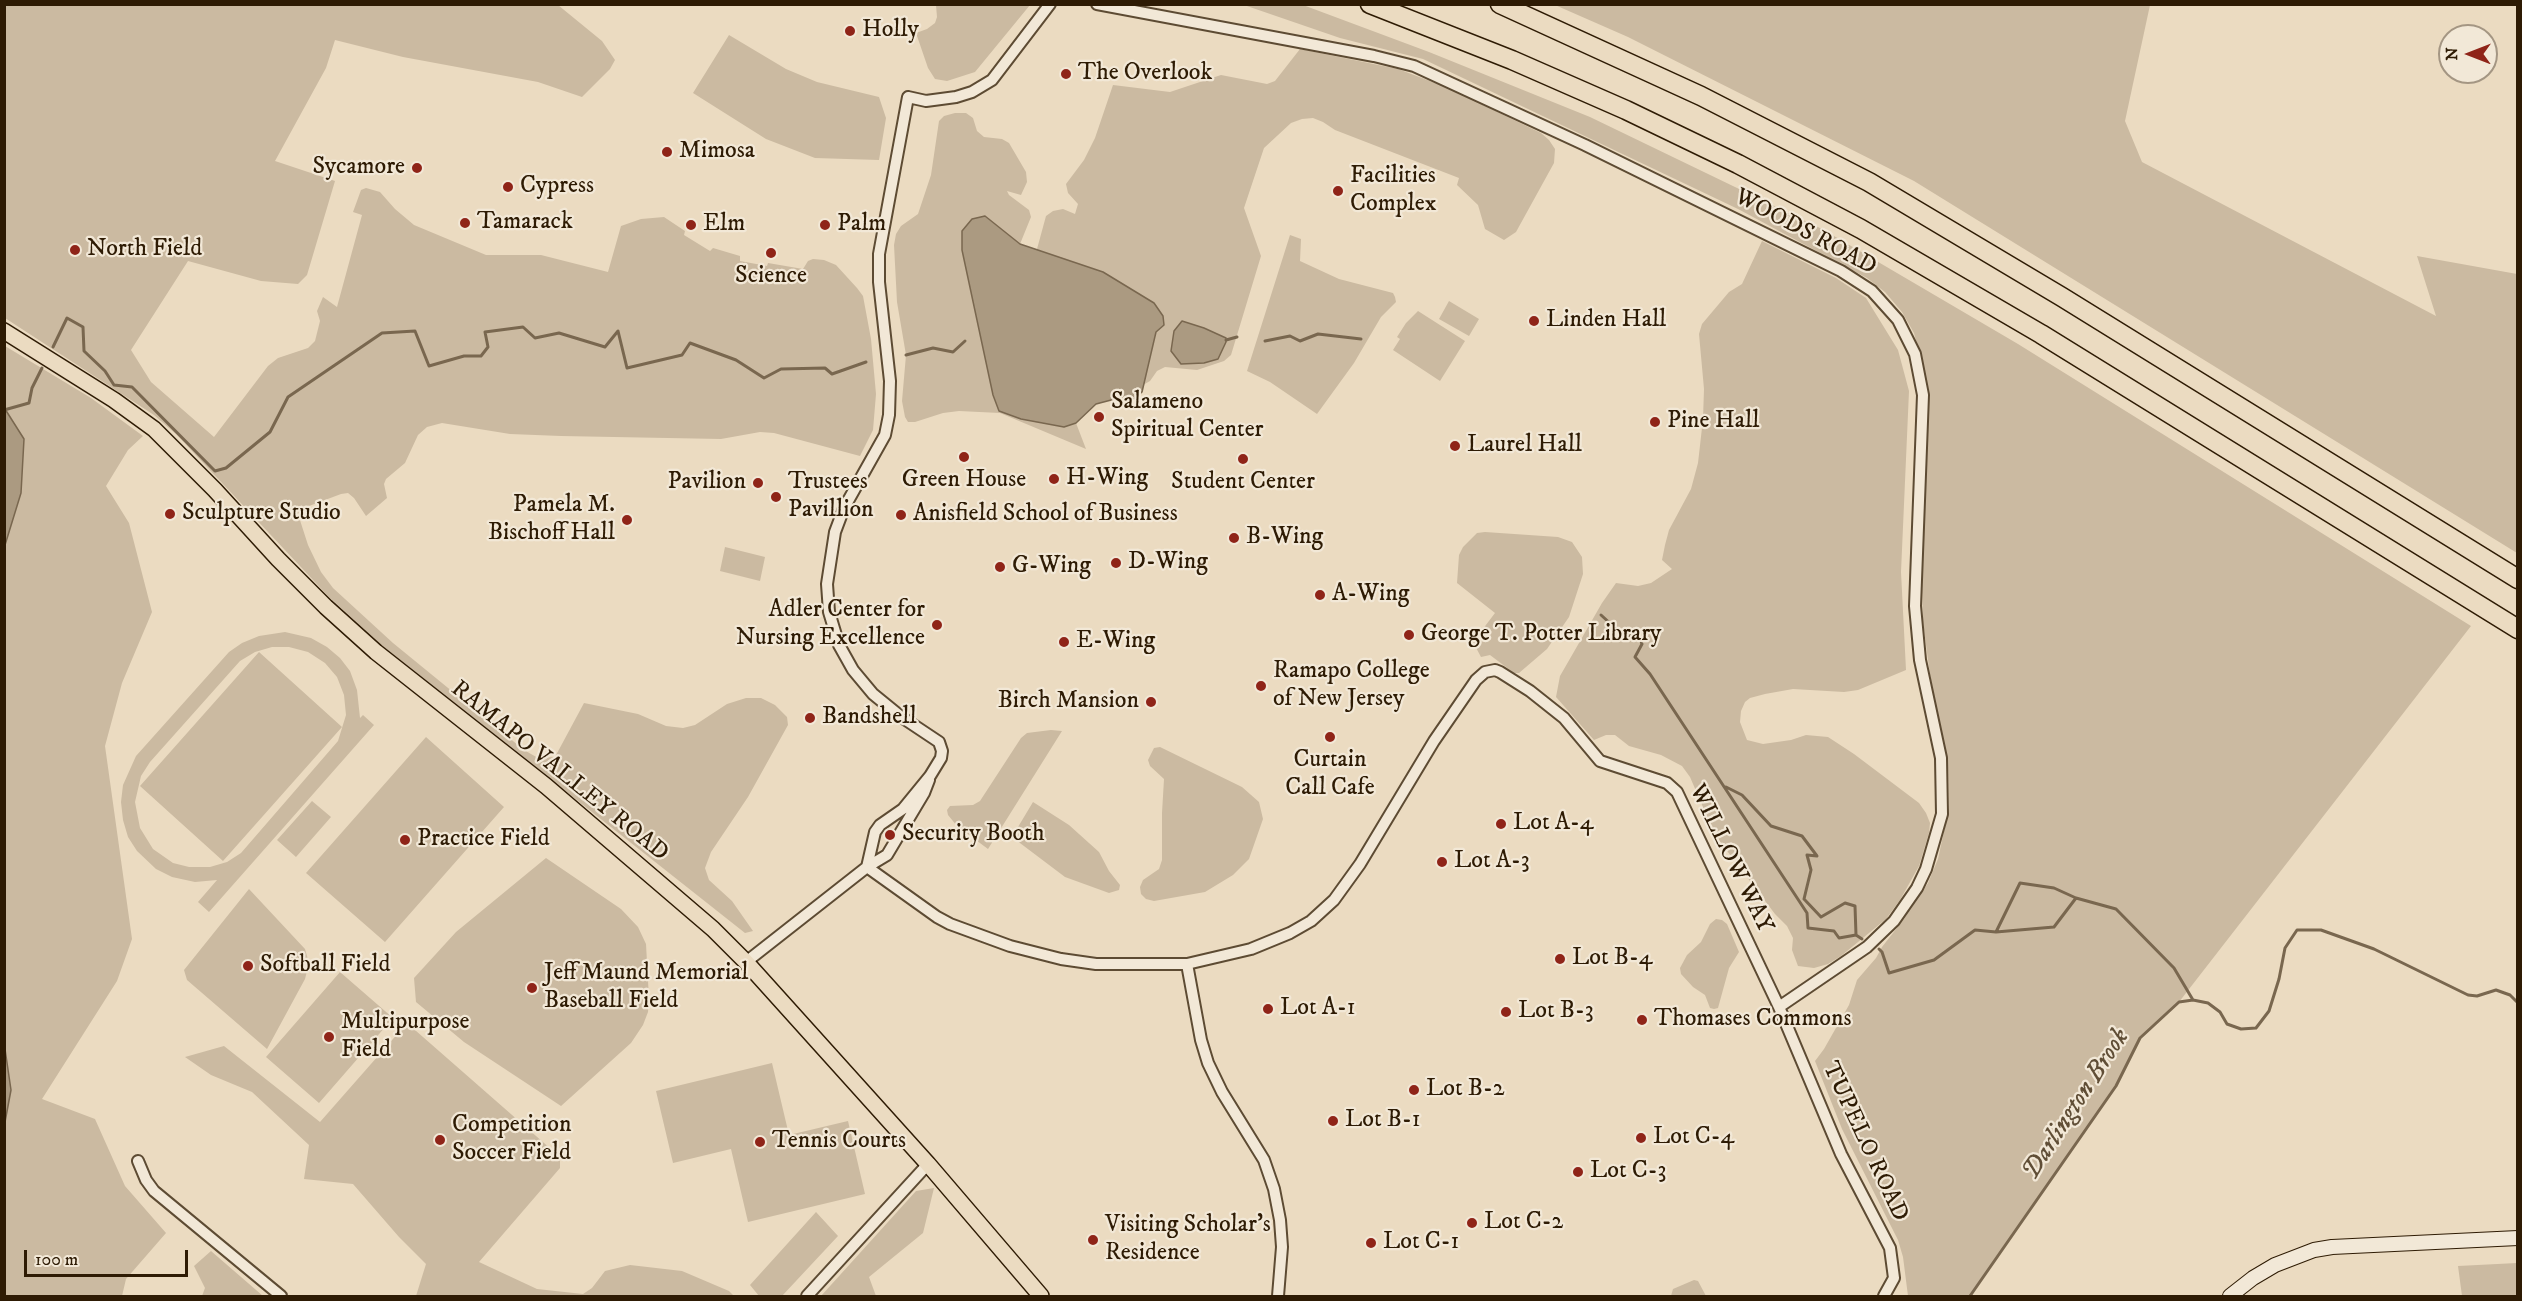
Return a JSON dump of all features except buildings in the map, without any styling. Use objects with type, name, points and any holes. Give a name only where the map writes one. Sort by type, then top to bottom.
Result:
[{"type":"highway","points":[[1370,4],[1512,60],[1626,110],[1738,164],[1862,229],[2022,322],[2517,629]]},
{"type":"highway","points":[[1500,4],[1701,96],[1869,182],[2072,304],[2517,579]]},
{"type":"main road","name":"RAMAPO VALLEY ROAD","points":[[4,331],[114,400],[154,429],[215,490],[278,559],[359,638],[546,786],[713,929],[746,962],[928,1164],[1041,1296]]},
{"type":"main road","points":[[2230,1296],[2275,1265],[2314,1250],[2332,1247],[2517,1238]]},
{"type":"street","points":[[867,867],[880,825],[903,809],[930,776],[941,758],[939,742],[900,716],[873,694],[853,670],[839,645],[831,620],[827,584],[835,532],[844,508],[885,435],[889,415],[890,381],[879,282],[879,254],[908,97],[926,100],[956,97],[972,92],[992,80],[1050,4]]},
{"type":"street","name":"WOODS ROAD","points":[[1097,4],[1374,56],[1414,66],[1585,145],[1841,271],[1872,291],[1898,320],[1915,354],[1923,394],[1915,606],[1920,660],[1941,758],[1942,814],[1926,870],[1917,888],[1894,921],[1867,947],[1779,1007]]},
{"type":"street","name":"WILLOW WAY","points":[[1187,964],[1269,943],[1311,921],[1334,900],[1360,864],[1434,741],[1476,680],[1485,672],[1495,670],[1530,691],[1564,718],[1600,761],[1667,783],[1677,792],[1779,1007]]},
{"type":"street","points":[[746,962],[867,867],[887,855],[920,802],[930,776]]},
{"type":"street","points":[[867,867],[937,917],[1010,946],[1061,959],[1096,964],[1187,964],[1201,1040],[1208,1063],[1222,1092],[1264,1160],[1274,1189],[1280,1220],[1278,1296]]},
{"type":"street","name":"TUPELO ROAD","points":[[1779,1007],[1841,1154],[1890,1248],[1894,1278],[1884,1296]]},
{"type":"street","points":[[138,1161],[146,1180],[154,1191],[281,1296]]},
{"type":"street","points":[[807,1296],[928,1164]]},
{"type":"shaded area","points":[[4,5],[558,5],[602,41],[615,60],[610,69],[582,97],[538,82],[403,57],[335,40],[326,68],[275,161],[335,181],[307,275],[298,284],[261,281],[188,261],[131,350],[151,382],[214,437],[268,366],[278,358],[308,348],[315,341],[320,321],[317,311],[323,297],[337,307],[362,215],[353,212],[361,190],[366,188],[380,192],[414,225],[486,255],[541,255],[608,272],[621,226],[641,219],[664,217],[685,231],[684,235],[710,251],[713,248],[740,256],[740,261],[803,269],[808,261],[824,260],[836,265],[857,288],[863,296],[871,339],[876,394],[873,430],[860,456],[774,433],[760,432],[721,439],[561,436],[510,434],[442,423],[427,427],[418,435],[405,463],[386,479],[384,484],[387,498],[366,516],[348,493],[301,509],[298,514],[308,545],[321,572],[333,588],[393,643],[524,750],[538,758],[555,757],[584,703],[638,714],[666,726],[683,728],[695,725],[727,704],[746,698],[761,698],[775,705],[787,717],[788,725],[748,797],[711,852],[705,868],[709,880],[732,901],[753,931],[745,933],[387,650],[329,597],[177,435],[154,415],[5,318]]},
{"type":"shaded area","points":[[936,5],[1030,5],[975,72],[947,81],[935,79],[928,68],[916,33],[935,23]]},
{"type":"shaded area","points":[[1244,5],[1303,5],[1429,52],[1590,117],[1822,229],[2018,344],[2471,626],[2179,1002],[2140,1038],[2116,1086],[1970,1296],[1908,1296],[1903,1257],[1898,1240],[1842,1129],[1815,1061],[1849,1005],[1857,980],[1876,958],[1928,883],[1938,859],[1949,808],[1948,768],[1930,675],[1923,622],[1921,563],[1929,391],[1914,333],[1902,312],[1885,292],[1867,278],[1738,209],[1423,59],[1340,38]]},
{"type":"shaded area","points":[[1555,5],[2150,5],[2125,121],[2142,162],[2436,316],[2417,256],[2517,274],[2517,553],[1914,181],[1628,37]]},
{"type":"shaded area","points":[[729,35],[786,69],[817,82],[879,97],[886,118],[879,160],[815,158],[766,139],[693,93]]},
{"type":"shaded area","points":[[1300,49],[1398,69],[1446,87],[1541,133],[1555,149],[1554,163],[1516,232],[1504,240],[1485,229],[1478,205],[1457,185],[1459,178],[1335,130],[1313,118],[1291,123],[1264,148],[1244,208],[1261,256],[1231,355],[1224,361],[1197,370],[1165,367],[1157,371],[1150,381],[1143,385],[1156,332],[1164,325],[1037,249],[1046,216],[1053,211],[1063,209],[1075,214],[1078,204],[1068,193],[1066,184],[1084,160],[1095,138],[1113,85],[1170,92],[1221,75],[1267,84],[1275,81]]},
{"type":"shaded area","points":[[966,113],[973,118],[977,131],[984,137],[1002,139],[1009,143],[1026,172],[1027,182],[1021,195],[1007,191],[1029,210],[1031,217],[1020,244],[985,216],[962,231],[962,250],[993,395],[999,411],[1064,427],[1076,423],[1086,449],[1000,413],[959,411],[943,413],[915,422],[908,422],[905,417],[902,401],[906,355],[897,302],[894,245],[896,234],[901,226],[918,214],[931,175],[939,121],[944,116]]},
{"type":"shaded area","points":[[985,216],[1020,244],[1103,272],[1154,303],[1163,316],[1164,325],[1156,332],[1142,392],[1134,399],[1115,399],[1096,404],[1076,423],[1064,427],[1021,419],[999,411],[993,395],[962,250],[962,231],[972,219]]},
{"type":"shaded area","points":[[1290,235],[1301,239],[1300,261],[1339,279],[1393,293],[1396,302],[1381,317],[1354,363],[1317,414],[1270,382],[1247,371]]},
{"type":"shaded area","points":[[1762,241],[1836,278],[1866,298],[1898,350],[1909,391],[1901,572],[1906,670],[1858,690],[1844,692],[1793,689],[1765,694],[1750,698],[1745,702],[1741,711],[1740,722],[1747,740],[1763,744],[1791,740],[1806,735],[1828,737],[1919,803],[1930,823],[1919,866],[1900,900],[1886,919],[1841,956],[1828,964],[1814,968],[1798,966],[1792,950],[1793,938],[1787,926],[1775,914],[1715,835],[1690,777],[1682,766],[1661,755],[1629,746],[1615,735],[1606,735],[1594,740],[1556,697],[1560,676],[1616,583],[1638,586],[1651,583],[1672,569],[1662,560],[1665,545],[1669,530],[1691,489],[1698,463],[1704,389],[1699,334],[1702,324],[1729,292],[1742,284]]},
{"type":"shaded area","points":[[1449,301],[1479,319],[1469,336],[1439,319]]},
{"type":"shaded area","points":[[1418,311],[1465,341],[1440,381],[1393,350],[1400,339],[1397,337]]},
{"type":"shaded area","points":[[1182,321],[1226,338],[1218,359],[1204,363],[1181,364],[1171,351],[1174,331]]},
{"type":"shaded area","points":[[5,346],[91,398],[143,436],[128,450],[106,486],[129,523],[152,612],[122,683],[105,746],[132,939],[117,981],[42,1099],[95,1119],[125,1186],[166,1233],[126,1279],[122,1296],[5,1296],[4,1122],[11,1090],[4,1049],[4,545],[21,493],[5,409]]},
{"type":"shaded area","points":[[5,409],[24,439],[21,493],[5,545]]},
{"type":"shaded area","points":[[1477,533],[1558,537],[1572,542],[1582,557],[1583,574],[1569,617],[1547,649],[1519,673],[1514,673],[1490,655],[1481,657],[1473,642],[1495,613],[1457,583],[1459,555],[1463,547]]},
{"type":"shaded area","points":[[725,547],[765,557],[760,581],[720,571]]},
{"type":"shaded area","points":[[285,632],[311,638],[327,647],[350,671],[357,690],[360,718],[363,715],[374,725],[209,912],[198,902],[217,880],[195,882],[172,877],[156,869],[137,851],[128,837],[123,820],[121,802],[123,785],[136,756],[229,652],[242,643],[259,636]],"holes":[[[272,647],[289,647],[308,652],[325,663],[337,677],[344,695],[346,715],[338,741],[241,853],[227,862],[210,867],[189,867],[173,863],[153,849],[140,828],[135,802],[141,776],[150,762],[240,661],[255,652]]]},
{"type":"shaded area","points":[[259,652],[342,727],[223,861],[140,786]]},
{"type":"shaded area","points":[[1062,731],[988,849],[957,826],[948,815],[947,810],[950,806],[973,805],[980,801],[1021,738],[1027,733]]},
{"type":"shaded area","name":"Practice Field","points":[[426,737],[504,807],[385,942],[306,873]]},
{"type":"shaded area","points":[[1160,747],[1242,787],[1259,802],[1263,819],[1249,859],[1233,875],[1205,892],[1154,901],[1146,899],[1141,894],[1140,887],[1143,880],[1159,869],[1162,860],[1164,779],[1150,766],[1148,760],[1154,748]]},
{"type":"shaded area","points":[[312,801],[331,817],[296,857],[277,840]]},
{"type":"shaded area","points":[[1033,802],[1069,825],[1099,852],[1120,885],[1119,890],[1109,893],[1065,877],[1012,837]]},
{"type":"shaded area","name":"Jeff Maund Memorial Baseball Field","points":[[546,858],[621,909],[638,927],[646,944],[649,999],[648,1012],[643,1025],[631,1043],[561,1106],[464,1042],[416,1002],[414,978],[456,932]]},
{"type":"shaded area","name":"Softball Field","points":[[249,889],[305,949],[309,963],[305,979],[267,1049],[187,980],[184,970]]},
{"type":"shaded area","points":[[1716,919],[1727,924],[1739,952],[1729,968],[1718,1008],[1714,1009],[1710,1008],[1705,995],[1693,987],[1681,974],[1680,968],[1687,955],[1701,942],[1710,924]]},
{"type":"shaded area","name":"Multipurpose Field","points":[[340,972],[393,1018],[319,1103],[266,1057]]},
{"type":"shaded area","name":"Competition Soccer Field","points":[[407,1023],[560,1157],[560,1168],[479,1262],[537,1289],[583,1294],[592,1288],[605,1271],[630,1265],[682,1271],[729,1291],[734,1296],[416,1296],[426,1264],[353,1184],[304,1179],[309,1145],[252,1092],[211,1075],[185,1057],[224,1046],[320,1122]]},
{"type":"shaded area","points":[[5,1049],[11,1090],[4,1122]]},
{"type":"shaded area","name":"Tennis Courts","points":[[772,1063],[789,1135],[848,1121],[865,1194],[748,1222],[731,1149],[673,1163],[656,1091]]},
{"type":"shaded area","points":[[934,1188],[923,1233],[869,1277],[876,1296],[821,1296],[916,1191]]},
{"type":"shaded area","points":[[816,1212],[838,1236],[782,1296],[759,1296],[750,1285]]},
{"type":"shaded area","points":[[211,1251],[263,1296],[202,1296],[205,1288],[194,1266]]},
{"type":"shaded area","points":[[2517,1263],[2517,1296],[2462,1296],[2458,1266]]},
{"type":"shaded area","points":[[1694,1280],[1698,1281],[1706,1296],[1671,1296],[1673,1289]]},
{"type":"waterway","points":[[53,347],[67,318],[83,327],[84,351],[105,371],[114,385],[132,387],[215,471],[226,468],[270,432],[288,397],[382,333],[415,331],[429,366],[464,356],[481,356],[488,347],[485,332],[523,327],[535,338],[559,333],[605,347],[618,331],[627,368],[682,355],[690,343],[736,360],[764,378],[781,369],[825,368],[832,374],[866,362]]},
{"type":"waterway","points":[[1265,341],[1290,336],[1300,341],[1318,334],[1361,339]]},
{"type":"waterway","points":[[1226,340],[1237,337]]},
{"type":"waterway","points":[[906,355],[933,348],[953,352],[965,341]]},
{"type":"waterway","points":[[4,410],[29,403],[32,388],[42,368]]},
{"type":"waterway","points":[[1601,615],[1625,637],[1638,634],[1642,644],[1635,657],[1650,674],[1807,913],[1808,928],[1834,931],[1839,938],[1856,935],[1862,939]]},
{"type":"waterway","points":[[1726,787],[1742,795],[1771,826],[1802,836],[1817,856],[1807,855],[1811,870],[1804,899],[1821,917],[1845,903],[1855,906],[1856,935]]},
{"type":"waterway","points":[[1996,932],[2020,883],[2054,888],[2076,898]]},
{"type":"waterway","points":[[1879,949],[1889,973],[1934,960],[1975,930],[1996,932],[2054,927],[2076,898],[2116,909],[2174,968],[2193,1000]]},
{"type":"waterway","name":"Darlington Brook","points":[[1970,1296],[2116,1086],[2140,1038],[2179,1002],[2193,1000],[2208,1003],[2220,1012],[2227,1024],[2241,1029],[2256,1028],[2269,1011],[2279,979],[2285,948],[2297,930],[2321,930],[2374,949],[2468,995],[2477,996],[2496,990],[2510,995],[2518,1003]]},
{"type":"place","name":"Holly","points":[[850,31]]},
{"type":"place","name":"The Overlook","points":[[1066,74]]},
{"type":"place","name":"Mimosa","points":[[667,152]]},
{"type":"place","name":"Sycamore","points":[[417,168]]},
{"type":"place","name":"Cypress","points":[[508,187]]},
{"type":"place","name":"Facilities Complex","points":[[1338,191]]},
{"type":"place","name":"Tamarack","points":[[465,223]]},
{"type":"place","name":"Elm","points":[[691,225]]},
{"type":"place","name":"Palm","points":[[825,225]]},
{"type":"place","name":"North Field","points":[[75,250]]},
{"type":"place","name":"Science","points":[[771,253]]},
{"type":"place","name":"Linden Hall","points":[[1534,321]]},
{"type":"place","name":"Salameno Spiritual Center","points":[[1099,417]]},
{"type":"place","name":"Pine Hall","points":[[1655,422]]},
{"type":"place","name":"Laurel Hall","points":[[1455,446]]},
{"type":"place","name":"Green House","points":[[964,457]]},
{"type":"place","name":"Student Center","points":[[1243,459]]},
{"type":"place","name":"H-Wing","points":[[1054,479]]},
{"type":"place","name":"Pavilion","points":[[758,483]]},
{"type":"place","name":"Trustees Pavillion","points":[[776,497]]},
{"type":"place","name":"Sculpture Studio","points":[[170,514]]},
{"type":"place","name":"Anisfield School of Business","points":[[901,515]]},
{"type":"place","name":"Pamela M. Bischoff Hall","points":[[627,520]]},
{"type":"place","name":"B-Wing","points":[[1234,538]]},
{"type":"place","name":"D-Wing","points":[[1116,563]]},
{"type":"place","name":"G-Wing","points":[[1000,567]]},
{"type":"place","name":"A-Wing","points":[[1320,595]]},
{"type":"place","name":"Adler Center for Nursing Excellence","points":[[937,625]]},
{"type":"place","name":"George T. Potter Library","points":[[1409,635]]},
{"type":"place","name":"E-Wing","points":[[1064,642]]},
{"type":"place","name":"Ramapo College of New Jersey","points":[[1261,686]]},
{"type":"place","name":"Birch Mansion","points":[[1151,702]]},
{"type":"place","name":"Bandshell","points":[[810,718]]},
{"type":"place","name":"Curtain Call Cafe","points":[[1330,737]]},
{"type":"place","name":"Lot A-4","points":[[1501,824]]},
{"type":"place","name":"Security Booth","points":[[890,835]]},
{"type":"place","name":"Practice Field","points":[[405,840]]},
{"type":"place","name":"Lot A-3","points":[[1442,862]]},
{"type":"place","name":"Lot B-4","points":[[1560,959]]},
{"type":"place","name":"Softball Field","points":[[248,966]]},
{"type":"place","name":"Jeff Maund Memorial Baseball Field","points":[[532,988]]},
{"type":"place","name":"Lot A-1","points":[[1268,1009]]},
{"type":"place","name":"Lot B-3","points":[[1506,1012]]},
{"type":"place","name":"Thomases Commons","points":[[1642,1020]]},
{"type":"place","name":"Multipurpose Field","points":[[329,1037]]},
{"type":"place","name":"Lot B-2","points":[[1414,1090]]},
{"type":"place","name":"Lot B-1","points":[[1333,1121]]},
{"type":"place","name":"Lot C-4","points":[[1641,1138]]},
{"type":"place","name":"Competition Soccer Field","points":[[440,1140]]},
{"type":"place","name":"Tennis Courts","points":[[760,1142]]},
{"type":"place","name":"Lot C-3","points":[[1578,1172]]},
{"type":"place","name":"Lot C-2","points":[[1472,1223]]},
{"type":"place","name":"Visiting Scholar's Residence","points":[[1093,1240]]},
{"type":"place","name":"Lot C-1","points":[[1371,1243]]}]
